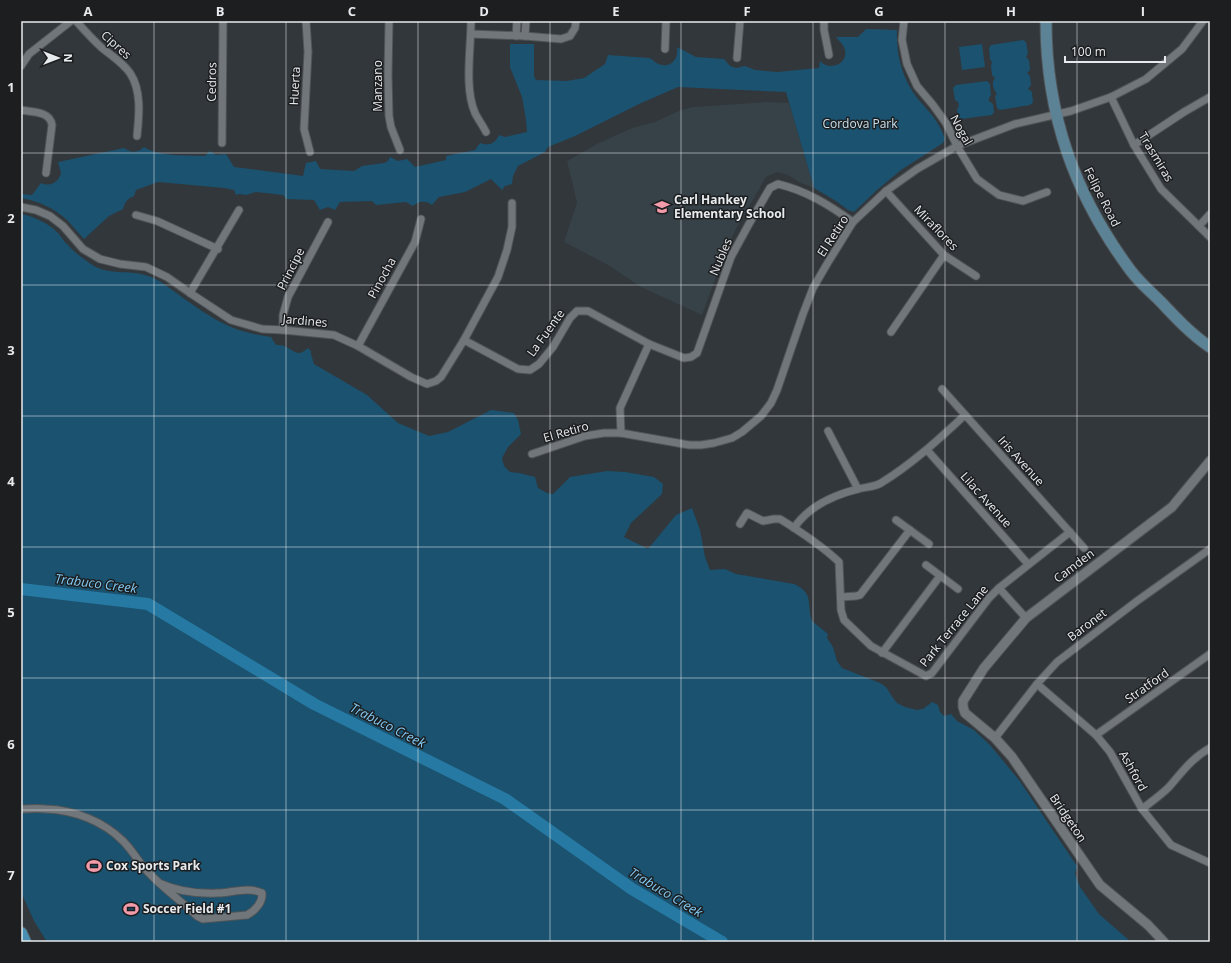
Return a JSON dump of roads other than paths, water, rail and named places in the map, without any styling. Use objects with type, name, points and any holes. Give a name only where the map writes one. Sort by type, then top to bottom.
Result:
[{"type":"main road","name":"Felipe Road","points":[[1046,21],[1048,59],[1056,115],[1066,151],[1079,185],[1101,226],[1132,272],[1165,307],[1202,342],[1210,347]]},
{"type":"main road","points":[[21,933],[25,942]]},
{"type":"street","points":[[21,66],[29,54],[71,21]]},
{"type":"street","name":"Cipres","points":[[76,21],[91,38],[116,57],[130,73],[134,82],[140,111],[137,136]]},
{"type":"street","name":"Cedros","points":[[222,143],[223,21]]},
{"type":"street","name":"Huerta","points":[[306,21],[308,52],[304,130],[310,152]]},
{"type":"street","name":"Manzano","points":[[389,21],[389,116],[400,150]]},
{"type":"street","points":[[471,21],[469,79],[471,96],[475,112],[486,132]]},
{"type":"street","points":[[516,36],[517,21]]},
{"type":"street","points":[[525,36],[526,21]]},
{"type":"street","points":[[471,34],[561,39],[570,36],[575,28],[576,21]]},
{"type":"street","points":[[665,49],[666,21]]},
{"type":"street","points":[[737,58],[740,21]]},
{"type":"street","points":[[824,21],[824,30],[829,55]]},
{"type":"street","name":"Nogal","points":[[904,21],[902,40],[907,64],[917,86],[946,123],[957,146],[977,179],[999,195],[1023,201],[1047,192]]},
{"type":"street","name":"El Retiro","points":[[532,454],[585,436],[604,433],[621,433],[689,445],[701,445],[714,444],[732,438],[742,432],[761,416],[771,403],[778,390],[803,314],[814,288],[853,222],[886,191],[917,169],[957,146],[1015,124],[1071,111],[1111,97],[1146,79],[1182,49],[1203,21]]},
{"type":"street","name":"Trasmiras","points":[[1111,97],[1134,145],[1161,189],[1210,237]]},
{"type":"street","points":[[1134,145],[1184,112],[1210,97]]},
{"type":"street","points":[[21,110],[48,116],[51,120],[52,125],[46,173]]},
{"type":"street","name":"Nubles","points":[[691,357],[697,353],[731,257],[770,188],[778,184],[791,187],[832,207],[853,222]]},
{"type":"street","name":"Miraflores","points":[[886,191],[944,255],[976,276]]},
{"type":"street","name":"Jardines","points":[[21,207],[36,210],[50,216],[63,226],[83,249],[100,259],[120,264],[146,267],[167,277],[231,320],[262,329],[334,335],[358,346],[427,384],[436,381],[441,377],[464,340],[498,277],[508,250],[512,227],[512,203]]},
{"type":"street","points":[[190,293],[218,249],[239,210]]},
{"type":"street","points":[[1199,226],[1210,214]]},
{"type":"street","points":[[136,215],[157,221],[218,249]]},
{"type":"street","name":"Pinocha","points":[[358,346],[415,242],[421,219]]},
{"type":"street","name":"Principe","points":[[283,330],[283,315],[288,298],[328,222]]},
{"type":"street","points":[[891,332],[944,255]]},
{"type":"street","name":"La Fuente","points":[[464,340],[518,369],[530,370],[539,364],[553,347],[570,318],[576,311],[588,311],[650,344],[684,358],[691,357]]},
{"type":"street","points":[[621,433],[620,408],[650,344]]},
{"type":"street","name":"Iris Avenue","points":[[942,389],[1084,548]]},
{"type":"street","points":[[794,528],[800,520],[816,506],[840,494],[879,484],[913,462],[965,415]]},
{"type":"street","points":[[828,431],[858,489]]},
{"type":"street","name":"Lilac Avenue","points":[[927,450],[1028,564]]},
{"type":"street","name":"Camden","points":[[963,700],[984,668],[1026,618],[1172,507],[1210,462]]},
{"type":"street","points":[[740,524],[748,513],[763,521],[780,519],[815,542],[839,562],[841,610],[844,620],[871,646],[882,653],[940,576]]},
{"type":"street","points":[[896,520],[929,544]]},
{"type":"street","points":[[841,597],[856,596],[860,594],[910,530]]},
{"type":"street","name":"Park Terrace Lane","points":[[882,653],[923,676],[929,676],[989,598],[1028,564],[1070,532]]},
{"type":"street","name":"Baronet","points":[[995,738],[1037,684],[1057,662],[1086,639],[1210,549]]},
{"type":"street","points":[[926,565],[958,589]]},
{"type":"street","name":"Park Terrace Lane","points":[[999,588],[1026,618]]},
{"type":"street","name":"Stratford","points":[[1096,736],[1210,654]]},
{"type":"street","name":"Ashford","points":[[1037,684],[1096,736],[1110,752],[1142,809],[1171,845],[1210,863]]},
{"type":"street","name":"Bridgeton","points":[[963,700],[965,713],[995,738],[1012,757],[1100,885],[1148,925],[1164,942]]},
{"type":"street","points":[[1142,809],[1168,788],[1200,753],[1210,748]]},
{"type":"street","points":[[21,810],[40,808],[58,810],[78,815],[98,823],[123,841],[145,869],[159,882],[197,916],[203,919],[247,915],[252,912],[263,898],[262,893],[252,890],[217,894],[198,893],[181,890],[159,882]]},
{"type":"waterway","name":"Trabuco Creek","points":[[21,589],[148,604],[314,704],[505,799],[632,889],[722,942]]},
{"type":"place","name":"Carl Hankey Elementary School","points":[[662,207]]},
{"type":"place","name":"Cox Sports Park","points":[[94,866]]},
{"type":"place","name":"Soccer Field #1","points":[[131,909]]},
{"type":"park label","name":"Cordova Park","points":[[860,124]]}]
